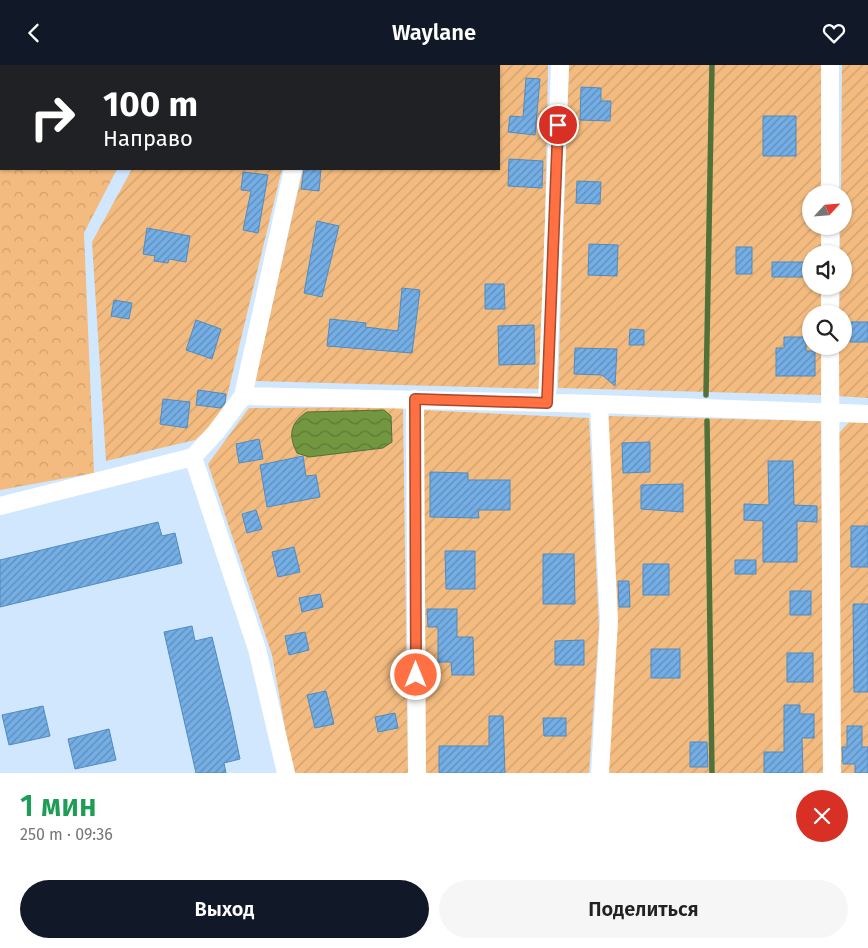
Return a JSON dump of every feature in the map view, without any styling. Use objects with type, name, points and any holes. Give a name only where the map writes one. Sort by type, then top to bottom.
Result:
[{"type":"street","points":[[547,403],[560,65]]},
{"type":"street","points":[[830,65],[830,185]]},
{"type":"street","points":[[0,505],[193,457],[243,396],[292,170]]},
{"type":"street","points":[[830,355],[832,773]]},
{"type":"street","points":[[243,396],[599,404],[868,414]]},
{"type":"street","points":[[415,399],[417,773]]},
{"type":"street","points":[[599,404],[609,621],[600,773]]},
{"type":"street","points":[[193,457],[257,649],[286,773]]},
{"type":"green space","points":[[500,65],[548,65],[542,389],[255,381],[303,170],[500,170]]},
{"type":"green space","points":[[569,65],[823,65],[822,185],[802,185],[802,235],[822,235],[822,245],[802,245],[802,295],[822,295],[822,305],[802,305],[802,355],[822,355],[821,395],[558,388]]},
{"type":"green space","points":[[842,65],[868,65],[868,398],[838,396],[839,355],[852,355],[852,305],[839,305],[840,295],[852,295],[852,245],[840,245],[840,235],[852,235],[852,185],[841,185]]},
{"type":"green space","points":[[0,170],[116,170],[84,233],[94,473],[0,490]]},
{"type":"green space","points":[[131,170],[282,170],[222,417],[195,440],[106,461],[92,242]]},
{"type":"green space","points":[[403,407],[408,773],[293,773],[272,655],[208,464],[249,408]]},
{"type":"green space","points":[[421,410],[589,418],[599,627],[589,773],[424,773]]},
{"type":"green space","points":[[608,416],[821,421],[823,773],[608,773]]},
{"type":"green space","points":[[849,422],[868,423],[868,773],[836,773],[838,434]]},
{"type":"water","points":[[384,410],[391,416],[392,442],[383,448],[309,457],[297,453],[294,447],[292,430],[301,416],[307,412]]},
{"type":"building","points":[[526,78],[540,79],[535,135],[508,132],[510,116],[523,117]]},
{"type":"building","points":[[581,87],[601,88],[601,101],[611,101],[610,121],[580,120]]},
{"type":"building","points":[[763,116],[796,116],[796,156],[763,156]]},
{"type":"building","points":[[509,159],[543,161],[542,188],[508,186]]},
{"type":"building","points":[[304,170],[321,170],[319,191],[301,189]]},
{"type":"building","points":[[243,172],[268,175],[258,233],[243,230],[251,191],[241,190]]},
{"type":"building","points":[[577,181],[601,182],[600,204],[576,203]]},
{"type":"building","points":[[317,221],[339,226],[322,297],[304,293]]},
{"type":"building","points":[[147,228],[190,236],[186,262],[169,259],[168,263],[154,261],[155,256],[143,254]]},
{"type":"building","points":[[589,244],[618,245],[617,276],[588,275]]},
{"type":"building","points":[[736,247],[752,247],[752,274],[736,274]]},
{"type":"building","points":[[772,262],[802,262],[802,277],[772,277]]},
{"type":"building","points":[[485,284],[504,284],[505,309],[485,309]]},
{"type":"building","points":[[402,288],[420,290],[412,353],[327,346],[330,319],[366,323],[365,327],[398,331]]},
{"type":"building","points":[[114,300],[132,303],[129,319],[111,316]]},
{"type":"building","points":[[196,320],[221,329],[212,359],[186,350]]},
{"type":"building","points":[[852,322],[868,322],[868,342],[852,342]]},
{"type":"building","points":[[534,325],[535,364],[499,365],[498,326]]},
{"type":"building","points":[[630,329],[644,330],[644,345],[629,345]]},
{"type":"building","points":[[784,337],[802,337],[802,355],[815,355],[815,376],[776,376],[776,348],[784,348]]},
{"type":"building","points":[[575,348],[617,349],[615,386],[602,375],[574,374]]},
{"type":"building","points":[[198,390],[226,394],[225,403],[221,408],[196,405]]},
{"type":"building","points":[[163,399],[190,402],[187,428],[160,424]]},
{"type":"building","points":[[259,439],[263,459],[239,463],[236,444]]},
{"type":"building","points":[[650,442],[650,472],[623,473],[622,443]]},
{"type":"building","points":[[303,456],[306,476],[316,475],[320,497],[267,507],[260,465]]},
{"type":"building","points":[[768,461],[793,461],[794,505],[817,506],[817,522],[797,521],[797,562],[763,562],[763,521],[744,520],[744,504],[769,505]]},
{"type":"building","points":[[430,472],[468,473],[468,480],[510,480],[510,510],[478,510],[479,518],[430,517]]},
{"type":"building","points":[[683,484],[683,512],[641,509],[641,485]]},
{"type":"building","points":[[256,510],[262,529],[247,533],[242,514]]},
{"type":"building","points":[[158,522],[162,536],[175,533],[182,563],[0,607],[0,560]]},
{"type":"building","points":[[851,526],[868,526],[868,567],[851,567]]},
{"type":"building","points":[[294,547],[300,572],[278,577],[272,552]]},
{"type":"building","points":[[445,551],[475,551],[475,589],[446,589]]},
{"type":"building","points":[[543,554],[574,554],[575,604],[543,604]]},
{"type":"building","points":[[735,560],[756,560],[756,574],[735,574]]},
{"type":"building","points":[[643,564],[669,564],[669,595],[643,595]]},
{"type":"building","points":[[618,581],[629,581],[630,607],[619,607]]},
{"type":"building","points":[[790,591],[811,591],[811,615],[790,615]]},
{"type":"building","points":[[320,594],[323,607],[302,612],[299,598]]},
{"type":"building","points":[[853,604],[868,604],[868,692],[854,692]]},
{"type":"building","points":[[427,609],[457,609],[457,637],[473,637],[474,675],[452,675],[451,662],[438,662],[438,627],[428,627]]},
{"type":"building","points":[[192,626],[195,641],[212,637],[230,711],[240,759],[224,763],[226,773],[196,773],[164,632]]},
{"type":"building","points":[[305,632],[309,650],[289,655],[285,636]]},
{"type":"building","points":[[584,640],[584,665],[555,665],[555,641]]},
{"type":"building","points":[[651,649],[680,649],[680,678],[651,678]]},
{"type":"building","points":[[787,653],[813,653],[813,682],[787,682]]},
{"type":"building","points":[[326,691],[334,724],[315,728],[307,695]]},
{"type":"building","points":[[784,705],[800,705],[800,714],[814,714],[814,738],[802,738],[803,773],[764,773],[764,752],[784,752]]},
{"type":"building","points":[[43,706],[50,736],[9,745],[2,715]]},
{"type":"building","points":[[395,713],[398,728],[378,732],[375,717]]},
{"type":"building","points":[[489,716],[503,716],[505,773],[439,773],[439,746],[489,746]]},
{"type":"building","points":[[543,718],[566,718],[566,736],[544,736]]},
{"type":"building","points":[[847,726],[862,726],[862,747],[868,747],[868,773],[855,773],[855,764],[843,764],[842,747],[847,747]]},
{"type":"building","points":[[109,729],[116,760],[75,769],[68,739]]},
{"type":"building","points":[[690,742],[707,742],[708,767],[690,767]]},
{"type":"waterway","points":[[706,395],[712,65]]},
{"type":"waterway","points":[[707,421],[712,773]]},
{"type":"route","points":[[416,675],[415,399],[547,403],[558,125]]}]
